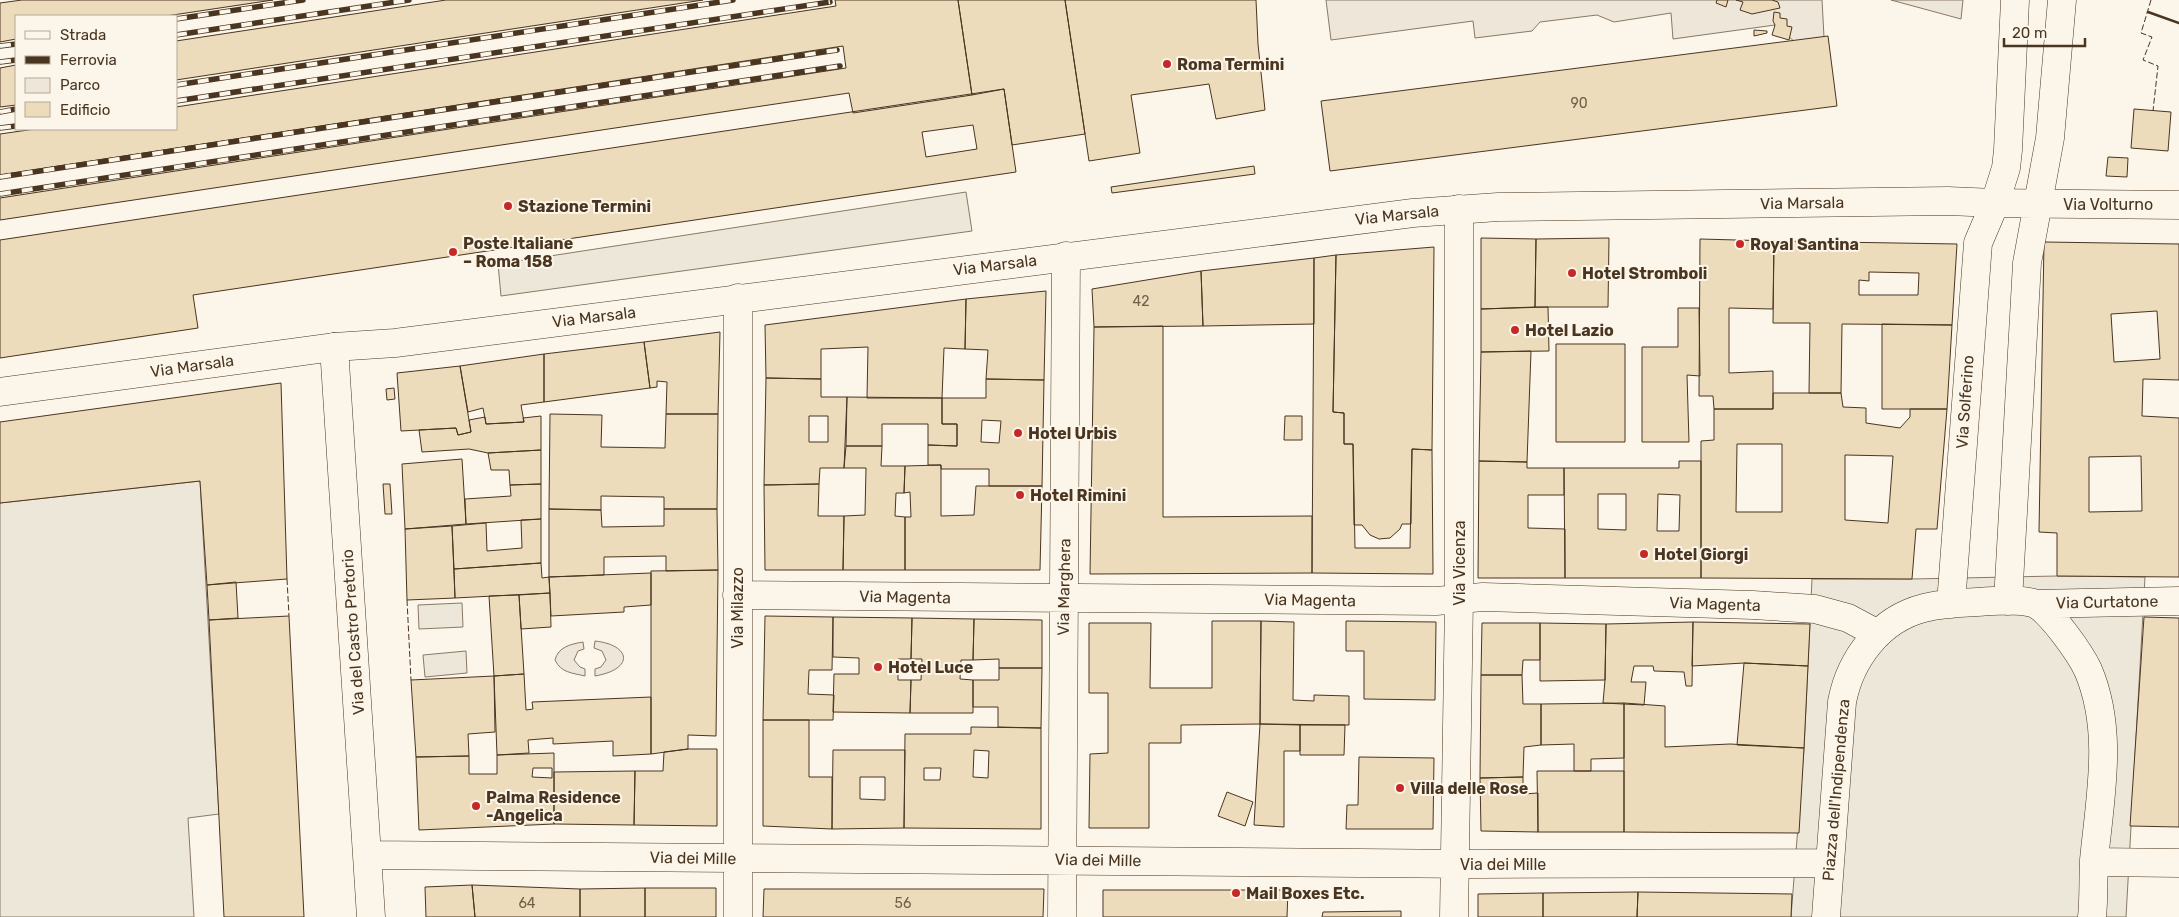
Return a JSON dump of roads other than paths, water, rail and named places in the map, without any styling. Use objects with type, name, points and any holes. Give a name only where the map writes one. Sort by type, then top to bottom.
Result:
[{"type":"street","name":"Via Solferino","points":[[1951,604],[1978,243],[1996,203],[2006,168],[2015,0]]},
{"type":"street","points":[[2008,601],[2026,263],[2050,138],[2062,0]]},
{"type":"street","name":"Via Marsala","points":[[0,392],[334,347],[395,343],[1066,256],[1459,209],[1909,201],[2037,205]]},
{"type":"street","name":"Via Volturno","points":[[2037,205],[2179,205]]},
{"type":"street","name":"Via Vicenza","points":[[1454,917],[1459,598],[1459,209]]},
{"type":"street","name":"Via Marghera","points":[[1062,917],[1066,256]]},
{"type":"street","name":"Via Milazzo","points":[[738,298],[738,917]]},
{"type":"street","name":"Via del Castro Pretorio","points":[[334,347],[371,917]]},
{"type":"street","name":"Via Magenta","points":[[737,595],[1436,601],[1483,597],[1754,605],[1815,609],[1848,618],[1878,634]]},
{"type":"street","name":"Piazza dell'Indipendenza","points":[[1826,917],[1843,696],[1854,665],[1867,645],[1890,624],[1914,611],[1951,604],[2008,601],[2035,604]]},
{"type":"street","name":"Via Curtatone","points":[[2035,604],[2179,601]]},
{"type":"street","points":[[2035,604],[2072,642],[2087,668],[2096,692],[2102,721],[2104,750],[2094,862],[2092,917]]},
{"type":"street","name":"Via dei Mille","points":[[368,855],[1454,864],[1829,863]]},
{"type":"street","points":[[2094,862],[2179,863]]},
{"type":"railway","points":[[178,19],[303,0]]},
{"type":"railway","points":[[178,35],[409,0]]},
{"type":"railway","points":[[178,85],[733,0]]},
{"type":"railway","points":[[178,101],[830,2]]},
{"type":"railway","points":[[0,46],[15,44]]},
{"type":"railway","points":[[0,177],[837,50]]},
{"type":"railway","points":[[0,62],[15,60]]},
{"type":"railway","points":[[0,194],[840,66]]},
{"type":"railway","points":[[0,112],[15,109]]},
{"type":"railway","points":[[0,128],[15,126]]},
{"type":"place","name":"Roma Termini","points":[[1167,64]]},
{"type":"place","name":"Stazione Termini","points":[[508,206]]},
{"type":"place","name":"Royal Santina","points":[[1740,244]]},
{"type":"place","name":"Poste Italiane – Roma 158","points":[[453,252]]},
{"type":"place","name":"Hotel Stromboli","points":[[1572,273]]},
{"type":"place","name":"Hotel Lazio","points":[[1515,330]]},
{"type":"place","name":"Hotel Urbis","points":[[1018,433]]},
{"type":"place","name":"Hotel Rimini","points":[[1020,495]]},
{"type":"place","name":"Hotel Giorgi","points":[[1644,554]]},
{"type":"place","name":"Hotel Luce","points":[[878,667]]},
{"type":"place","name":"Villa delle Rose","points":[[1400,788]]},
{"type":"place","name":"Palma Residence -Angelica","points":[[476,806]]},
{"type":"place","name":"Mail Boxes Etc.","points":[[1236,893]]}]
